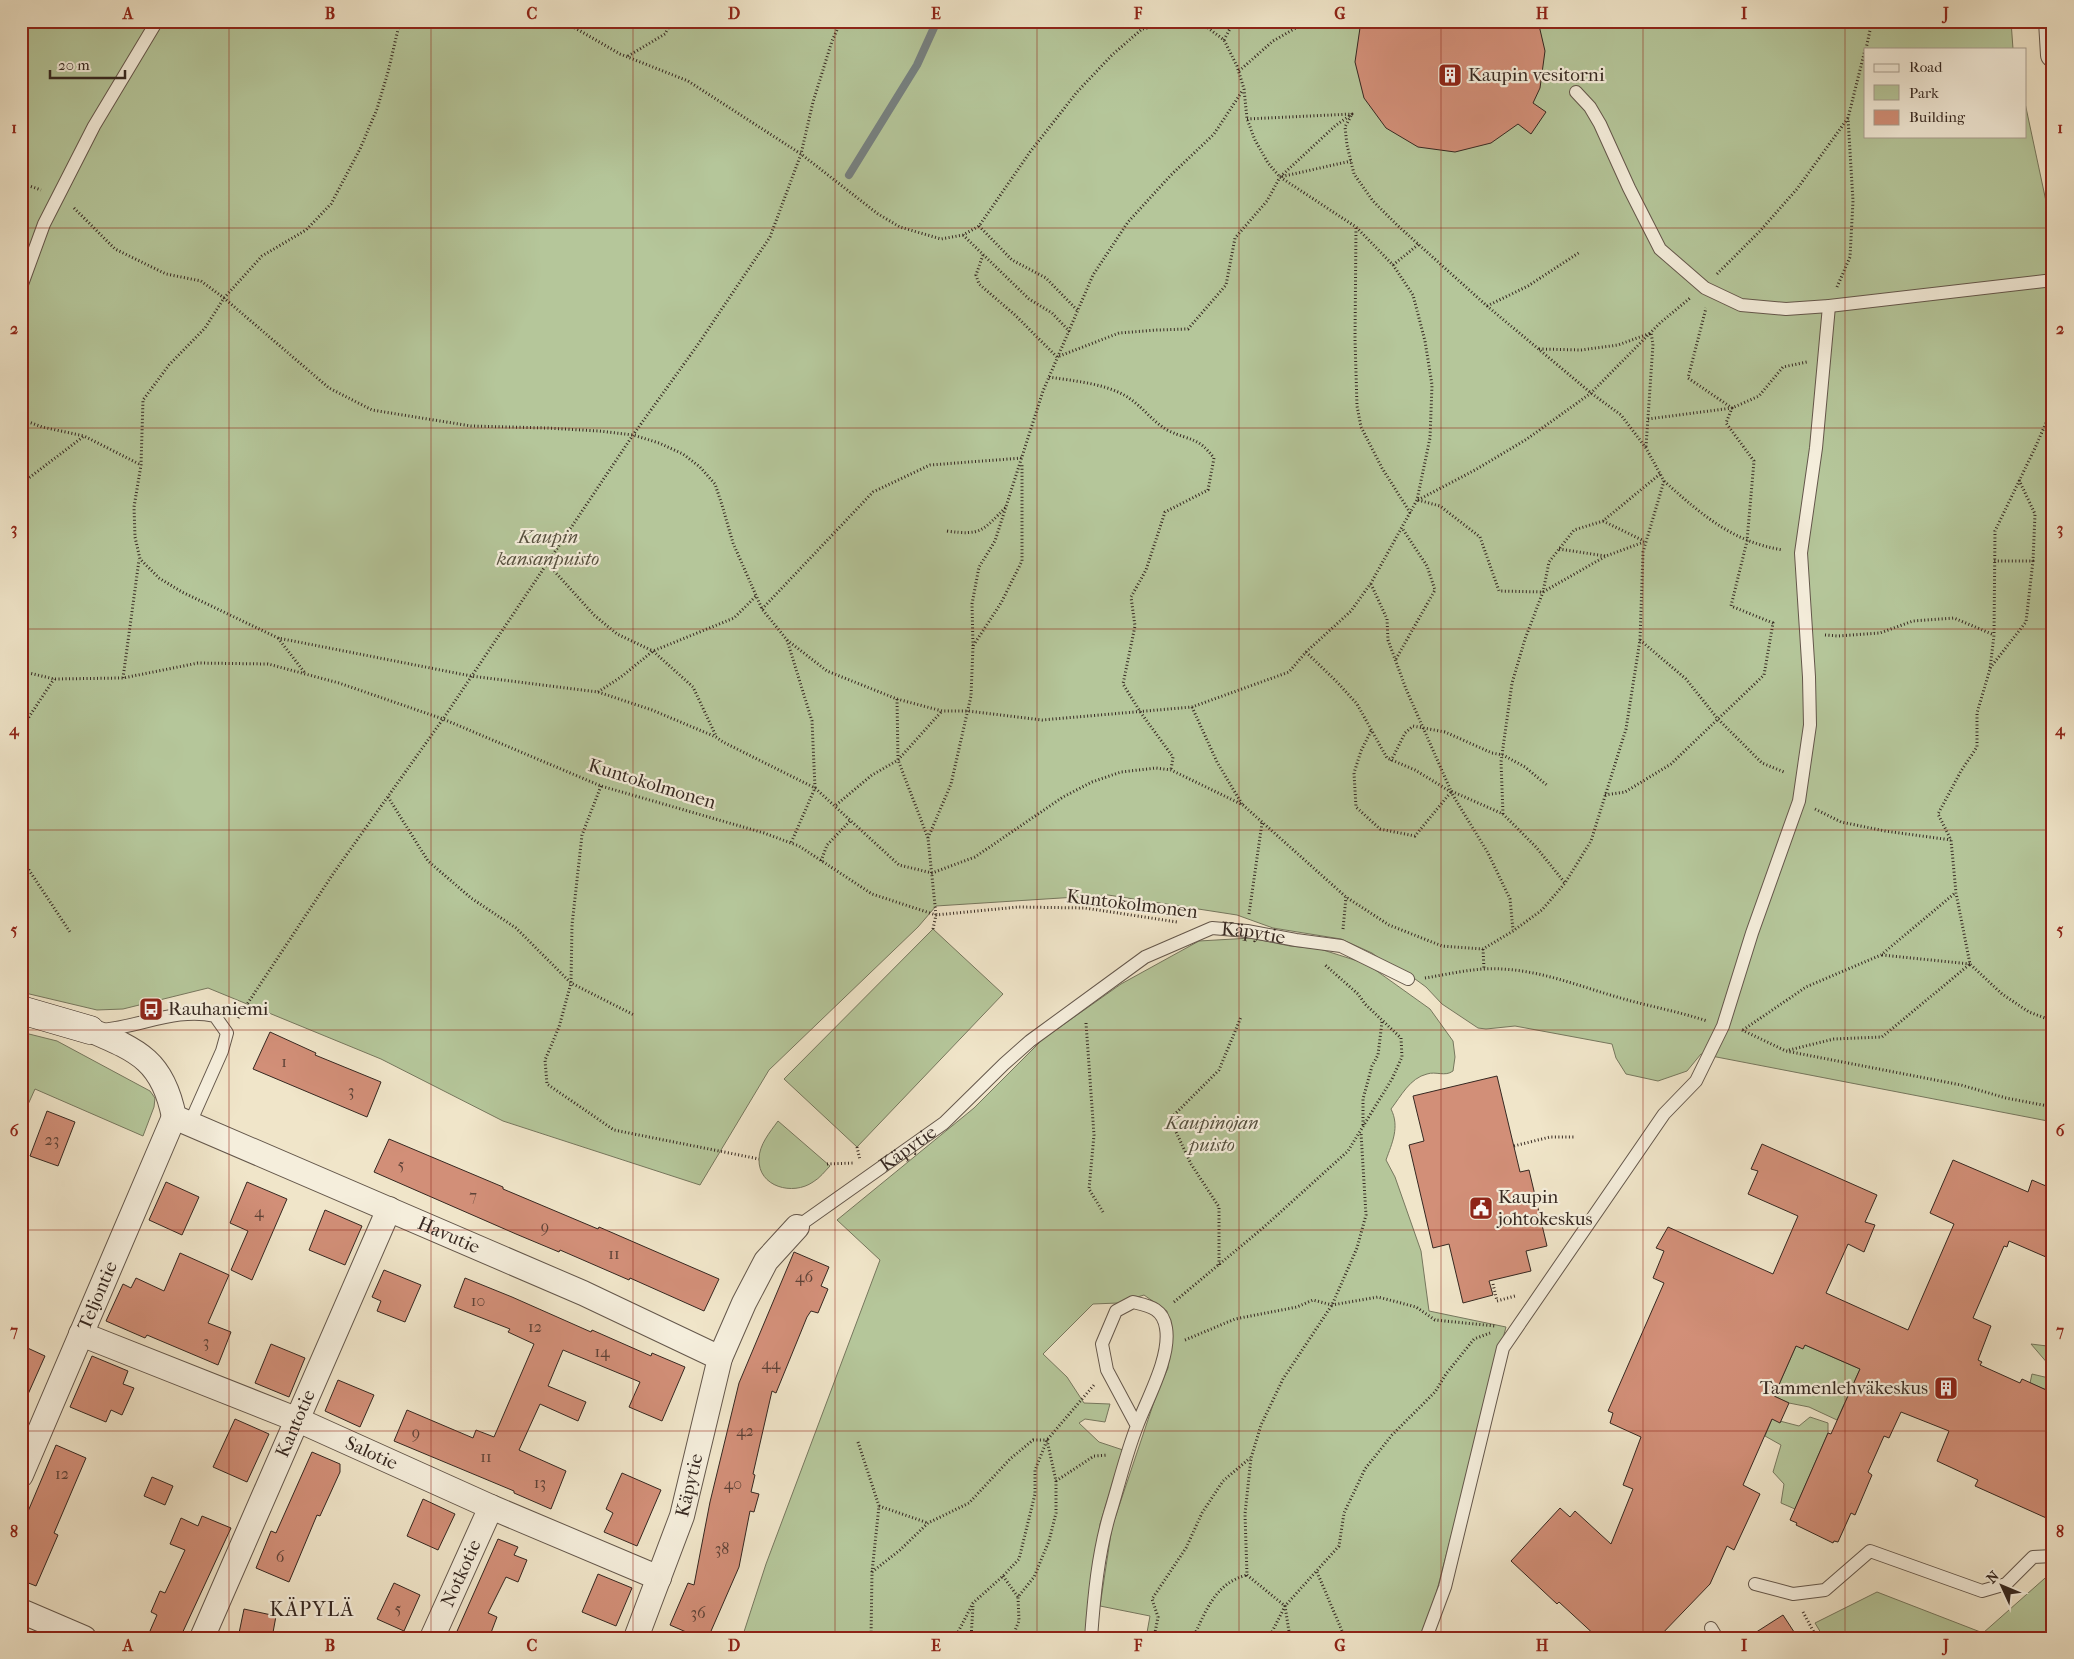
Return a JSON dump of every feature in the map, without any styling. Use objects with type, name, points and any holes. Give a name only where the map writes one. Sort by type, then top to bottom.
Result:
[{"type":"street","points":[[2051,21],[2053,55]]},
{"type":"street","points":[[21,1010],[90,1030],[121,1043],[146,1059],[161,1076],[182,1120]]},
{"type":"street","name":"Havutie","points":[[182,1120],[583,1293],[720,1358]]},
{"type":"street","name":"Teljontie","points":[[21,1474],[82,1334],[182,1120]]},
{"type":"street","name":"Kantotie","points":[[202,1638],[389,1209]]},
{"type":"street","name":"Käpytie","points":[[636,1638],[682,1516],[720,1358],[744,1303],[766,1261],[797,1227]]},
{"type":"street","name":"Salotie","points":[[82,1334],[298,1420],[491,1507],[659,1578]]},
{"type":"street","name":"Notkotie","points":[[432,1638],[491,1507]]},
{"type":"street","points":[[21,1611],[84,1638]]},
{"type":"lane","points":[[21,287],[44,224],[94,126],[158,21]]},
{"type":"lane","points":[[1576,92],[1590,108],[1600,124],[1660,249],[1707,289],[1741,305],[1786,309],[1829,306],[2053,280]]},
{"type":"lane","points":[[1426,1638],[1445,1587],[1509,1330],[1543,1290],[1664,1114],[1696,1081],[1724,1026],[1752,933],[1799,802],[1810,725],[1807,633],[1801,553],[1816,448],[1829,306]]},
{"type":"lane","name":"Käpytie","points":[[797,1227],[944,1122],[1030,1041],[1145,957],[1212,928],[1247,931],[1341,946],[1408,979]]},
{"type":"lane","points":[[90,1030],[119,1028],[174,1015],[193,1013],[215,1016],[227,1033],[222,1051],[182,1120]]},
{"type":"lane","points":[[1091,1638],[1097,1577],[1107,1523],[1137,1426],[1152,1395],[1166,1347],[1166,1327],[1161,1315],[1155,1308],[1133,1302],[1116,1311],[1102,1344],[1108,1370],[1137,1426]]},
{"type":"lane","points":[[1755,1584],[1793,1594],[1824,1590],[1870,1551],[1982,1591],[2006,1584],[2033,1557],[2053,1556]]},
{"type":"path","points":[[123,678],[140,559],[134,537],[134,507],[141,465],[143,400],[169,365],[205,328],[224,298],[262,256],[306,230],[331,204],[360,149],[377,109],[400,21]]},
{"type":"path","points":[[21,183],[60,195],[115,250],[166,274],[201,281],[224,298],[329,388],[372,410],[471,426],[547,428],[633,435],[683,454],[700,467],[715,484],[733,543],[762,609],[787,640],[827,671],[897,699],[942,710],[968,711],[1042,720],[1141,713],[1192,707],[1289,672],[1306,652],[1351,611],[1371,583],[1411,514],[1417,500],[1430,438],[1432,385],[1426,341],[1413,295],[1393,266],[1356,227],[1280,176],[1268,163],[1255,140],[1247,119],[1244,89],[1239,71],[1224,40],[1204,25],[1179,22],[1142,29],[1112,54],[1077,92],[1030,152],[979,226],[963,235],[941,239],[900,227],[878,214],[800,154],[688,81],[620,54],[563,21]]},
{"type":"path","points":[[628,56],[665,34],[672,21]]},
{"type":"path","points":[[227,1033],[244,1011],[335,871],[443,719],[633,435],[699,343],[770,237],[800,154],[813,102],[840,21]]},
{"type":"path","points":[[1224,40],[1234,21]]},
{"type":"path","points":[[1239,71],[1273,41],[1308,21]]},
{"type":"path","points":[[1865,48],[1872,21]]},
{"type":"path","points":[[1829,306],[1850,257],[1853,201],[1848,118],[1864,53]]},
{"type":"path","points":[[928,838],[951,784],[971,696],[972,604],[979,567],[995,541],[1049,377],[1093,275],[1128,222],[1171,175],[1214,134],[1244,89]]},
{"type":"path","points":[[1247,119],[1352,114]]},
{"type":"path","points":[[1352,114],[1345,127],[1346,145],[1354,174],[1373,201],[1397,225],[1487,306],[1591,393],[1621,415],[1646,448],[1664,481],[1701,514],[1732,535],[1747,541],[1764,547],[1801,553]]},
{"type":"path","points":[[1058,357],[1119,334],[1188,329],[1226,285],[1235,238],[1267,200],[1280,176],[1335,126],[1352,114]]},
{"type":"path","points":[[1417,500],[1475,470],[1527,439],[1591,393],[1651,333],[1707,289],[1797,189],[1848,118]]},
{"type":"path","points":[[1280,176],[1351,161]]},
{"type":"path","points":[[979,226],[1012,260],[1046,278],[1078,311]]},
{"type":"path","points":[[1356,227],[1355,339],[1358,406],[1361,427],[1382,468],[1411,514]]},
{"type":"path","points":[[963,235],[1029,299],[1052,313],[1070,332]]},
{"type":"path","points":[[1393,266],[1419,244]]},
{"type":"path","points":[[1487,306],[1528,286],[1580,252]]},
{"type":"path","points":[[983,255],[976,275],[979,284],[1015,315],[1058,357]]},
{"type":"path","points":[[1707,289],[1688,378],[1732,408]]},
{"type":"path","points":[[1539,349],[1581,350],[1618,345],[1651,333]]},
{"type":"path","points":[[1646,448],[1653,344],[1651,333]]},
{"type":"path","points":[[1648,420],[1732,408],[1759,396],[1783,366],[1824,359]]},
{"type":"path","points":[[1049,377],[1090,383],[1124,395],[1168,430],[1197,440],[1214,458],[1208,490],[1164,512],[1146,570],[1131,597],[1135,626],[1123,684],[1141,713],[1173,757],[1171,770]]},
{"type":"path","points":[[2053,406],[2035,448],[1994,530],[1994,635],[1990,669],[1977,713],[1977,747],[1960,771],[1938,814],[1951,840],[1956,893],[1970,964],[2002,994],[2029,1012],[2053,1021]]},
{"type":"path","points":[[1605,795],[1625,792],[1671,764],[1764,676],[1773,623],[1731,606],[1747,541],[1754,460],[1726,423],[1732,408]]},
{"type":"path","points":[[21,419],[84,436],[141,465]]},
{"type":"path","points":[[21,484],[84,436]]},
{"type":"path","points":[[762,609],[873,492],[930,465],[1022,458]]},
{"type":"path","points":[[973,646],[1001,602],[1022,561],[1022,458]]},
{"type":"path","points":[[1503,814],[1501,762],[1512,684],[1525,639],[1543,592],[1549,562],[1574,530],[1603,521],[1660,474]]},
{"type":"path","points":[[1990,669],[2026,622],[2034,561],[2035,514],[2019,480]]},
{"type":"path","points":[[1192,707],[1217,762],[1243,805],[1346,898],[1389,925],[1442,946],[1483,949],[1513,931],[1542,910],[1565,883],[1591,841],[1626,729],[1640,640],[1643,552],[1664,481]]},
{"type":"path","points":[[1417,500],[1440,506],[1480,537],[1499,591],[1543,592],[1606,556],[1644,542],[1603,521]]},
{"type":"path","points":[[947,531],[966,534],[983,530],[1006,506]]},
{"type":"path","points":[[1395,660],[1435,590],[1427,566],[1402,528]]},
{"type":"path","points":[[1558,549],[1606,556]]},
{"type":"path","points":[[140,559],[159,578],[182,592],[278,638],[471,676],[598,692],[652,710],[716,737],[815,788],[899,864],[932,873],[975,857],[1063,797],[1092,782],[1121,772],[1156,768],[1171,770],[1243,805]]},
{"type":"path","points":[[1994,561],[2034,561]]},
{"type":"path","points":[[547,562],[594,615],[611,630],[653,651],[693,687],[716,737]]},
{"type":"path","points":[[1371,583],[1387,619],[1388,640],[1395,660],[1451,791],[1503,814],[1536,847],[1565,883]]},
{"type":"path","points":[[598,692],[621,677],[653,651],[734,618],[757,595]]},
{"type":"path","points":[[1807,633],[1838,636],[1880,633],[1913,621],[1954,618],[1994,635]]},
{"type":"path","points":[[278,638],[306,673]]},
{"type":"path","points":[[787,640],[812,721],[815,788],[791,843]]},
{"type":"path","points":[[1640,640],[1686,679],[1718,718],[1762,763],[1803,780]]},
{"type":"path","points":[[1306,652],[1357,704],[1387,758],[1415,770],[1451,792],[1488,853],[1510,899],[1513,931]]},
{"type":"path","name":"Kuntokolmonen","points":[[21,671],[54,679],[123,678],[198,663],[268,664],[306,673],[443,719],[601,786],[704,814],[791,843],[872,894],[936,915],[1018,907],[1084,908],[1212,928]]},
{"type":"path","points":[[21,729],[54,679]]},
{"type":"path","points":[[897,699],[898,760],[928,838],[936,915],[933,929]]},
{"type":"path","points":[[836,805],[872,775],[898,760],[942,710]]},
{"type":"path","points":[[1391,760],[1405,733],[1413,726],[1445,732],[1492,753],[1503,755],[1526,767],[1548,786]]},
{"type":"path","points":[[1371,731],[1361,751],[1354,773],[1356,807],[1380,829],[1415,836],[1451,792]]},
{"type":"path","points":[[601,786],[582,835],[572,925],[571,983],[559,1027],[545,1060],[547,1084],[614,1130],[759,1159]]},
{"type":"path","points":[[388,796],[428,861],[471,898],[516,928],[571,983],[634,1015]]},
{"type":"path","points":[[1799,802],[1841,822],[1885,831],[1951,840]]},
{"type":"path","points":[[821,861],[827,845],[850,821]]},
{"type":"path","points":[[1247,931],[1262,823]]},
{"type":"path","points":[[21,858],[70,932]]},
{"type":"path","points":[[1742,1030],[1806,987],[1881,954],[1956,893]]},
{"type":"path","points":[[1341,946],[1346,898]]},
{"type":"path","points":[[1290,1638],[1285,1606],[1247,1575],[1245,1514],[1251,1458],[1261,1426],[1283,1379],[1332,1305],[1357,1248],[1366,1215],[1361,1133],[1363,1126],[1392,1079],[1402,1057],[1401,1038],[1382,1022],[1358,994],[1296,940]]},
{"type":"path","points":[[1483,949],[1484,969]]},
{"type":"path","points":[[1881,954],[1970,964]]},
{"type":"path","points":[[1786,1051],[1834,1039],[1882,1037],[1970,964]]},
{"type":"path","points":[[1084,1003],[1094,1135],[1089,1189],[1103,1212]]},
{"type":"path","points":[[1219,1265],[1219,1207],[1191,1164],[1170,1119],[1219,1070],[1241,1017]]},
{"type":"path","points":[[1363,1126],[1363,1099],[1372,1066],[1378,1055],[1382,1022]]},
{"type":"path","points":[[1161,1315],[1293,1202],[1348,1151],[1361,1133]]},
{"type":"path","points":[[1514,1146],[1550,1137],[1574,1137]]},
{"type":"path","points":[[827,1164],[861,1162]]},
{"type":"path","points":[[1494,1284],[1497,1301],[1543,1290]]},
{"type":"path","points":[[1166,1347],[1235,1319],[1297,1307],[1313,1300],[1332,1305],[1378,1297],[1416,1307],[1435,1320],[1509,1330]]},
{"type":"path","points":[[1269,1638],[1285,1606],[1339,1546],[1344,1513],[1365,1469],[1392,1435],[1435,1392],[1446,1374],[1474,1339],[1509,1330]]},
{"type":"path","points":[[955,1638],[973,1603],[1019,1559],[1035,1494],[1035,1470],[1047,1440],[1108,1370]]},
{"type":"path","points":[[872,1572],[900,1550],[928,1523],[969,1503],[1010,1459],[1033,1440],[1047,1440]]},
{"type":"path","points":[[1018,1597],[1034,1577],[1049,1541],[1056,1513],[1056,1482],[1047,1440]]},
{"type":"path","points":[[858,1442],[879,1506],[872,1572],[871,1638]]},
{"type":"path","points":[[1056,1482],[1094,1456],[1129,1454]]},
{"type":"path","points":[[1154,1638],[1158,1617],[1152,1599],[1186,1548],[1202,1513],[1223,1481],[1251,1458]]},
{"type":"path","points":[[879,1506],[928,1523]]},
{"type":"path","points":[[1317,1572],[1345,1638]]},
{"type":"path","points":[[1193,1638],[1214,1595],[1234,1578],[1247,1575]]},
{"type":"path","points":[[1003,1576],[1018,1597],[1019,1621],[1012,1638]]},
{"type":"path","points":[[1793,1594],[1816,1638]]},
{"type":"path","points":[[972,1638],[973,1603]]},
{"type":"green space","name":"Kaupin kansanpuisto","points":[[21,21],[2011,21],[2013,48],[1864,48],[1864,138],[2026,138],[2026,108],[2053,234],[2053,1122],[1701,1054],[1687,1071],[1658,1081],[1626,1074],[1616,1058],[1612,1044],[1515,1026],[1478,1028],[1442,1004],[1426,987],[1411,976],[1391,967],[1372,953],[1341,939],[1273,928],[1237,915],[1108,895],[936,906],[918,927],[769,1070],[700,1185],[503,1121],[381,1059],[208,988],[123,1009],[97,1010],[21,992]]},
{"type":"green space","points":[[933,929],[1003,994],[857,1147],[784,1079]]},
{"type":"green space","name":"Kaupinojan puisto","points":[[1251,938],[1290,946],[1320,949],[1367,964],[1430,1009],[1453,1041],[1455,1057],[1453,1071],[1447,1074],[1427,1074],[1416,1079],[1406,1088],[1391,1109],[1394,1116],[1395,1129],[1386,1160],[1395,1177],[1421,1251],[1429,1311],[1506,1327],[1436,1594],[1420,1638],[1146,1638],[1150,1616],[1100,1606],[1112,1527],[1158,1390],[1168,1368],[1167,1311],[1144,1295],[1118,1303],[1093,1304],[1043,1354],[1067,1377],[1084,1403],[1110,1404],[1105,1422],[1085,1419],[1079,1423],[1099,1442],[1123,1450],[1100,1524],[1085,1638],[742,1638],[766,1564],[880,1260],[837,1220],[974,1108],[1043,1039],[1121,984],[1199,941]]},
{"type":"green space","points":[[21,1032],[57,1041],[150,1091],[155,1098],[154,1107],[143,1136],[35,1089],[21,1120]]},
{"type":"green space","points":[[778,1121],[830,1166],[818,1179],[805,1186],[787,1188],[770,1182],[764,1176],[760,1169],[759,1154]]},
{"type":"green space","points":[[2053,1334],[2053,1365],[2049,1365],[2031,1344],[2047,1346]]},
{"type":"green space","points":[[1805,1345],[1860,1369],[1837,1420],[1809,1407],[1789,1403],[1774,1396],[1796,1346]]},
{"type":"green space","points":[[2032,1374],[2053,1379],[2053,1393],[2030,1383]]},
{"type":"green space","points":[[1810,1417],[1828,1423],[1828,1433],[1795,1509],[1781,1503],[1784,1484],[1773,1472],[1781,1445],[1765,1436],[1772,1419],[1799,1426]]},
{"type":"green space","points":[[2053,1571],[2053,1638],[1824,1638],[1815,1623],[1877,1592],[1983,1633]]},
{"type":"building","name":"Kaupin vesitorni","points":[[1361,21],[1538,21],[1545,51],[1540,88],[1533,103],[1546,112],[1531,134],[1518,124],[1491,143],[1455,152],[1418,147],[1386,128],[1364,98],[1355,62]]},
{"type":"building","points":[[270,1032],[316,1053],[315,1055],[381,1082],[367,1117],[253,1069]]},
{"type":"building","name":"Kaupin johtokeskus","points":[[1497,1076],[1520,1172],[1529,1170],[1547,1246],[1526,1251],[1531,1271],[1489,1281],[1493,1295],[1463,1303],[1449,1244],[1433,1248],[1409,1145],[1424,1141],[1413,1096]]},
{"type":"building","points":[[47,1111],[75,1122],[58,1166],[30,1156]]},
{"type":"building","points":[[389,1139],[503,1187],[503,1189],[598,1229],[599,1227],[719,1279],[704,1311],[630,1278],[629,1280],[560,1250],[559,1252],[516,1234],[374,1172]]},
{"type":"building","name":"Tammenlehväkeskus","points":[[1762,1144],[1877,1195],[1865,1222],[1875,1225],[1864,1252],[1848,1244],[1826,1293],[1908,1330],[1954,1224],[1930,1213],[1953,1160],[2028,1192],[2032,1180],[2053,1189],[2053,1260],[2009,1241],[2007,1247],[2004,1246],[1973,1318],[1991,1326],[1978,1360],[1982,1362],[1980,1365],[2020,1383],[2022,1379],[2053,1393],[2053,1521],[1975,1486],[1978,1480],[1937,1461],[1949,1431],[1901,1412],[1889,1438],[1884,1436],[1868,1472],[1872,1475],[1855,1515],[1851,1513],[1838,1542],[1834,1541],[1833,1543],[1796,1525],[1797,1523],[1790,1520],[1828,1433],[1831,1434],[1860,1369],[1805,1345],[1803,1349],[1796,1346],[1774,1396],[1789,1403],[1780,1423],[1772,1419],[1743,1485],[1760,1494],[1734,1550],[1727,1546],[1710,1584],[1658,1638],[1598,1638],[1559,1602],[1557,1604],[1511,1561],[1560,1508],[1570,1517],[1575,1511],[1611,1544],[1633,1489],[1623,1485],[1641,1437],[1610,1423],[1613,1413],[1608,1411],[1664,1283],[1653,1278],[1664,1251],[1656,1248],[1668,1227],[1773,1274],[1798,1216],[1748,1194],[1758,1171],[1751,1169]]},
{"type":"building","points":[[166,1182],[199,1197],[182,1235],[149,1220]]},
{"type":"building","points":[[247,1182],[287,1199],[252,1280],[231,1270],[248,1231],[230,1223]]},
{"type":"building","points":[[325,1210],[362,1226],[345,1265],[309,1250]]},
{"type":"building","points":[[794,1252],[829,1267],[821,1286],[828,1289],[818,1313],[811,1311],[807,1317],[776,1393],[772,1391],[753,1474],[755,1475],[751,1492],[759,1494],[754,1512],[750,1511],[739,1567],[708,1638],[700,1638],[670,1625],[688,1583],[694,1585],[710,1502],[739,1383]]},
{"type":"building","points":[[180,1253],[229,1275],[208,1323],[231,1332],[218,1365],[147,1335],[145,1338],[106,1321],[123,1284],[131,1288],[136,1278],[164,1291]]},
{"type":"building","points":[[384,1270],[421,1285],[405,1322],[377,1311],[381,1301],[372,1297]]},
{"type":"building","points":[[465,1278],[591,1332],[592,1330],[651,1356],[652,1353],[685,1367],[662,1421],[629,1407],[640,1382],[563,1350],[548,1386],[586,1402],[578,1421],[540,1404],[519,1450],[566,1471],[551,1509],[514,1493],[514,1491],[394,1441],[407,1410],[473,1438],[476,1430],[494,1437],[534,1344],[508,1332],[510,1329],[454,1307]]},
{"type":"building","points":[[271,1344],[305,1358],[289,1397],[255,1383]]},
{"type":"building","points":[[21,1345],[45,1356],[21,1410]]},
{"type":"building","points":[[92,1356],[128,1371],[123,1384],[134,1388],[122,1415],[111,1410],[106,1422],[70,1407]]},
{"type":"building","points":[[338,1380],[374,1395],[360,1427],[325,1411]]},
{"type":"building","points":[[235,1419],[269,1434],[247,1482],[213,1467]]},
{"type":"building","points":[[56,1445],[86,1458],[54,1533],[58,1535],[36,1586],[21,1580],[21,1528]]},
{"type":"building","points":[[312,1452],[340,1464],[340,1472],[320,1516],[317,1515],[289,1582],[256,1568],[271,1531],[276,1533]]},
{"type":"building","points":[[622,1473],[661,1490],[637,1546],[604,1532],[613,1513],[606,1509]]},
{"type":"building","points":[[152,1477],[173,1486],[165,1505],[144,1496]]},
{"type":"building","points":[[423,1499],[455,1514],[438,1550],[407,1536]]},
{"type":"building","points":[[202,1516],[231,1528],[180,1638],[166,1638],[150,1631],[157,1615],[151,1612],[160,1591],[165,1593],[185,1550],[170,1544],[181,1518],[198,1526]]},
{"type":"building","points":[[498,1539],[518,1547],[514,1555],[527,1560],[518,1582],[506,1577],[488,1613],[497,1617],[489,1638],[454,1638]]},
{"type":"building","points":[[598,1574],[632,1588],[616,1626],[582,1612]]},
{"type":"building","points":[[394,1583],[420,1595],[404,1631],[377,1619]]},
{"type":"building","points":[[244,1609],[276,1616],[272,1638],[238,1638]]},
{"type":"building","points":[[1783,1615],[1798,1638],[1747,1638]]},
{"type":"waterway","points":[[849,175],[917,65],[937,21]]},
{"type":"place","name":"Kaupin vesitorni","points":[[1450,75]]},
{"type":"place","name":"Rauhaniemi","points":[[151,1009]]},
{"type":"place","name":"Kaupin johtokeskus","points":[[1481,1208]]},
{"type":"place","name":"Tammenlehväkeskus","points":[[1946,1388]]},
{"type":"district","name":"KÄPYLÄ","points":[[312,1609]]}]
